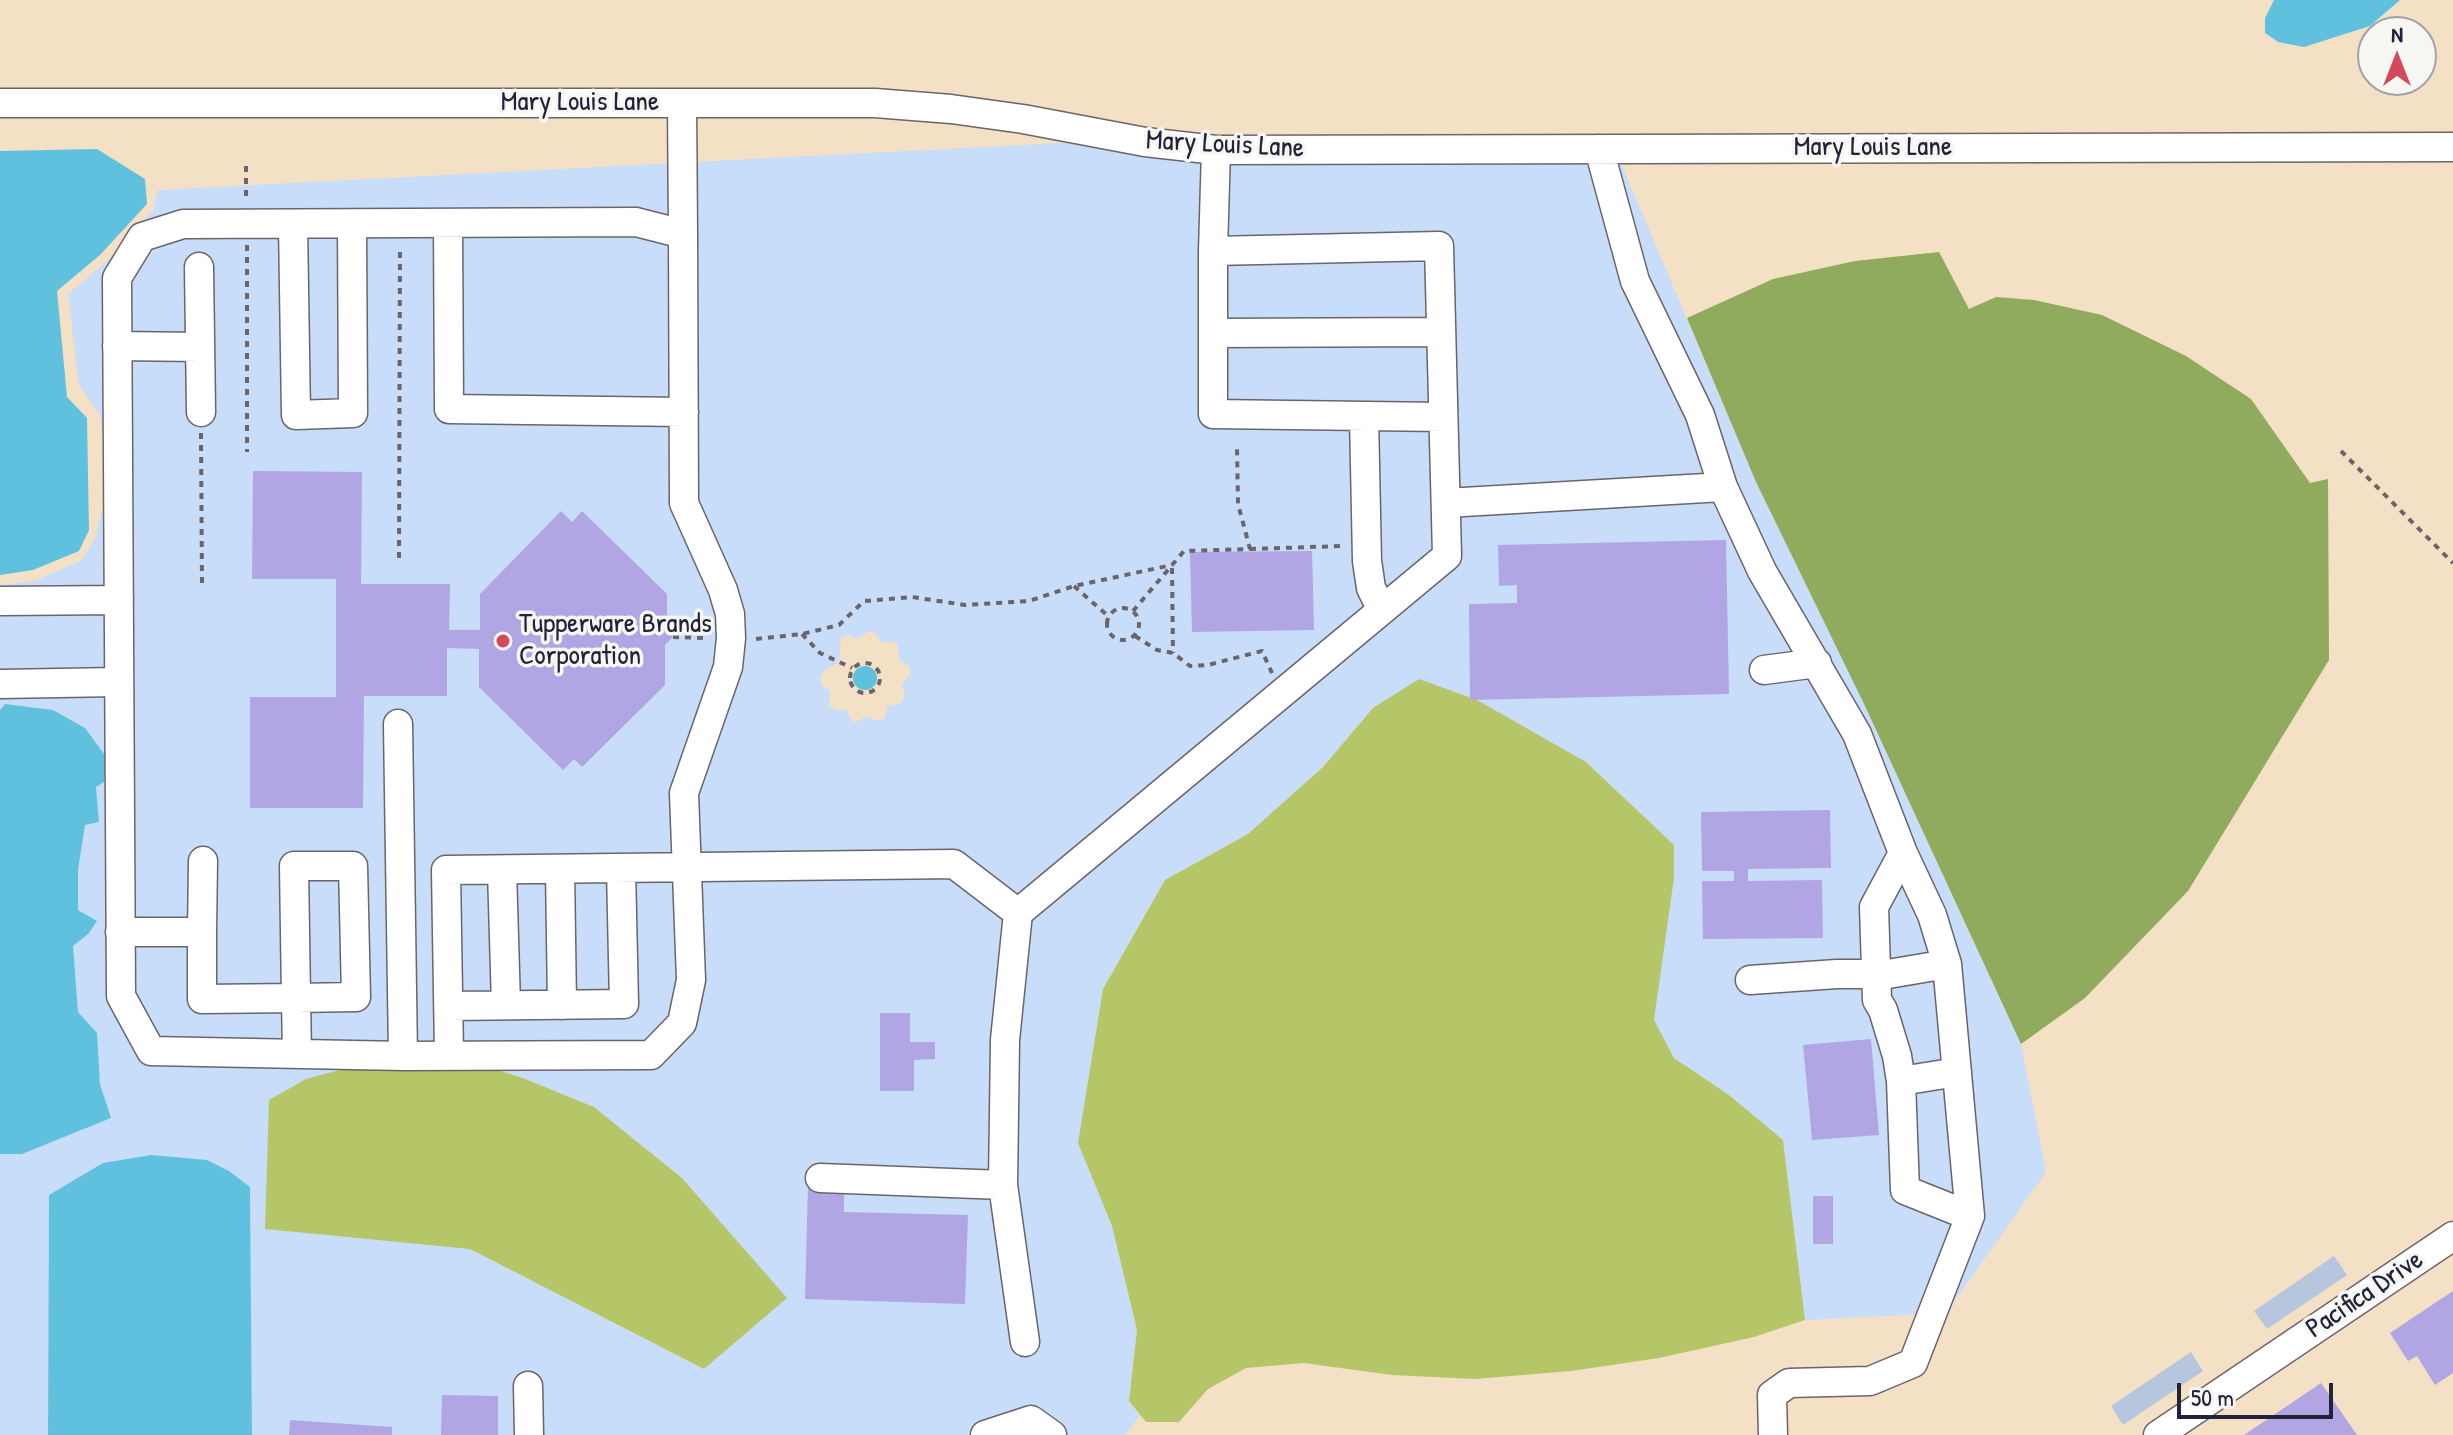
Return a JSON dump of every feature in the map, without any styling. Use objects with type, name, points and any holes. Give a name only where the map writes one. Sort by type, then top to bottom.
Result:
[{"type":"street","name":"Mary Louis Lane","points":[[0,103],[875,103],[951,109],[1145,142],[1216,150],[2453,147]]},
{"type":"street","points":[[682,103],[683,234],[684,412],[684,503],[723,590],[730,614],[731,638],[728,667],[684,793],[691,980],[682,1023],[651,1055],[403,1056],[151,1051],[121,996],[117,682],[117,278],[142,237],[183,224],[636,222],[683,234]]},
{"type":"street","points":[[1599,149],[1635,281],[1700,415],[1723,487],[1762,571],[1857,734],[1903,853],[1932,915],[1947,964],[1970,1216],[1913,1363],[1870,1381],[1789,1383],[1772,1395],[1773,1435]]},
{"type":"street","points":[[1216,150],[1213,414],[1443,417]]},
{"type":"street","points":[[448,223],[449,409],[684,412]]},
{"type":"street","points":[[293,224],[296,415],[353,413],[352,224]]},
{"type":"street","points":[[1025,1342],[1003,1185],[1005,1040],[1018,913],[1447,556],[1439,246],[1213,251]]},
{"type":"street","points":[[199,267],[201,412]]},
{"type":"street","points":[[1213,333],[1441,332]]},
{"type":"street","points":[[117,346],[200,347]]},
{"type":"street","points":[[1364,416],[1367,561],[1371,588],[1382,610]]},
{"type":"street","points":[[1446,503],[1723,487]]},
{"type":"street","points":[[0,601],[119,600]]},
{"type":"street","points":[[1764,670],[1817,663]]},
{"type":"street","points":[[0,684],[117,682]]},
{"type":"street","points":[[398,724],[403,1056]]},
{"type":"street","points":[[1903,853],[1874,907],[1874,974],[1877,1000],[1897,1056],[1901,1081],[1905,1190],[1970,1216]]},
{"type":"street","points":[[203,861],[202,999],[296,998],[356,997],[353,866],[294,866],[296,998],[297,1054]]},
{"type":"street","points":[[449,1055],[446,870],[954,864],[1018,913]]},
{"type":"street","points":[[560,869],[562,1005]]},
{"type":"street","points":[[449,1006],[624,1004],[621,869]]},
{"type":"street","points":[[502,870],[506,1005]]},
{"type":"street","points":[[120,932],[202,932]]},
{"type":"street","points":[[1750,980],[1874,974],[1947,964]]},
{"type":"street","points":[[1901,1081],[1957,1072]]},
{"type":"street","points":[[820,1178],[1003,1185]]},
{"type":"street","name":"Pacifica Drive","points":[[2158,1435],[2453,1236]]},
{"type":"street","points":[[528,1386],[529,1435]]},
{"type":"street","points":[[985,1435],[1031,1420],[1052,1435]]},
{"type":"path","points":[[246,166],[247,452]]},
{"type":"path","points":[[399,558],[401,223]]},
{"type":"path","points":[[201,412],[202,586]]},
{"type":"path","points":[[1237,449],[1238,504],[1250,549]]},
{"type":"path","points":[[2341,451],[2453,563]]},
{"type":"path","points":[[1133,611],[1184,551],[1354,546]]},
{"type":"path","points":[[673,637],[763,639],[802,634],[839,625],[864,601],[912,597],[965,605],[1029,601],[1074,586],[1172,565]]},
{"type":"path","points":[[1172,565],[1173,653]]},
{"type":"path","points":[[1074,586],[1108,617]]},
{"type":"path","points":[[1133,611],[1116,609],[1108,617],[1107,627],[1112,636],[1121,640],[1135,636],[1157,650],[1173,653],[1190,666],[1208,665],[1262,651],[1282,693]]},
{"type":"path","points":[[1133,611],[1140,625],[1135,636]]},
{"type":"path","points":[[802,634],[820,653],[852,669]]},
{"type":"path","points":[[861,663],[875,667],[880,676],[877,686],[869,692],[855,690],[850,682],[852,669],[861,663]]},
{"type":"shaded area","points":[[1079,142],[1620,161],[1756,482],[1865,706],[2021,1044],[2046,1172],[1946,1313],[1805,1320],[1783,1140],[1729,1095],[1674,1058],[1653,1020],[1674,878],[1674,845],[1586,762],[1477,700],[1373,708],[1323,767],[1248,834],[1165,880],[1103,989],[1078,1143],[1112,1226],[1137,1330],[1129,1401],[1140,1415],[1125,1435],[252,1435],[250,1187],[49,1195],[48,1435],[0,1435],[0,1154],[22,1154],[110,1117],[100,1084],[97,1033],[78,1012],[73,945],[88,934],[78,910],[78,870],[85,825],[99,822],[96,787],[5,704],[0,710],[0,585],[35,581],[82,560],[97,535],[103,511],[106,455],[100,415],[79,386],[68,294],[106,262],[153,211],[158,190]],"holes":[[[869,631],[882,642],[894,642],[898,646],[899,660],[908,665],[911,674],[901,685],[905,692],[903,700],[888,706],[884,719],[876,721],[866,716],[853,722],[846,710],[829,706],[830,691],[823,686],[820,678],[824,670],[839,662],[841,638],[849,635],[858,639]],[[469,1061],[523,1078],[594,1107],[682,1178],[786,1298],[704,1369],[470,1249]]]},
{"type":"shaded area","points":[[2334,1256],[2347,1275],[2267,1329],[2254,1311]]},
{"type":"shaded area","points":[[2191,1352],[2203,1371],[2123,1425],[2111,1406]]},
{"type":"green space","points":[[1939,252],[1969,309],[1996,297],[2034,300],[2102,315],[2186,356],[2251,399],[2310,483],[2328,479],[2329,660],[2188,891],[2085,998],[2021,1044],[1865,706],[1756,482],[1687,318],[1773,279],[1855,261]]},
{"type":"green space","points":[[1419,679],[1477,700],[1586,762],[1674,845],[1674,878],[1654,1020],[1674,1058],[1729,1095],[1783,1140],[1805,1320],[1754,1337],[1659,1358],[1571,1371],[1475,1379],[1392,1375],[1304,1363],[1246,1368],[1208,1389],[1179,1422],[1146,1422],[1129,1401],[1137,1330],[1112,1226],[1078,1143],[1103,989],[1165,880],[1248,834],[1323,767],[1373,708]]},
{"type":"green space","points":[[469,1061],[523,1078],[594,1107],[682,1178],[787,1298],[704,1369],[470,1249],[265,1229],[269,1100],[306,1079],[340,1070],[394,1062]]},
{"type":"water","points":[[2274,0],[2400,0],[2382,16],[2357,16],[2357,30],[2304,47],[2278,42],[2265,33],[2265,18]]},
{"type":"water","points":[[97,149],[145,179],[147,204],[100,255],[57,291],[67,397],[87,418],[89,530],[79,551],[33,570],[0,575],[0,151]]},
{"type":"water","points":[[865,666],[873,670],[877,678],[873,686],[865,690],[857,686],[853,678],[857,670]]},
{"type":"water","points":[[5,704],[53,710],[85,728],[107,758],[104,782],[96,787],[99,822],[85,825],[78,870],[78,910],[97,921],[88,934],[73,946],[78,1012],[97,1033],[100,1084],[111,1118],[22,1154],[0,1154],[0,710]]},
{"type":"water","points":[[151,1155],[207,1160],[250,1187],[252,1435],[48,1435],[49,1195],[103,1163]]},
{"type":"building","name":"Tupperware Brands Corporation","points":[[253,471],[362,472],[361,584],[450,584],[449,630],[480,630],[480,594],[561,511],[572,522],[582,511],[667,594],[667,630],[673,637],[665,645],[665,685],[582,767],[574,759],[563,770],[479,687],[479,649],[447,648],[447,696],[364,696],[363,808],[250,808],[250,697],[336,697],[336,579],[252,579]]},
{"type":"building","points":[[1726,540],[1729,694],[1470,700],[1469,604],[1517,603],[1517,585],[1499,586],[1498,545]]},
{"type":"building","points":[[1312,551],[1314,630],[1192,632],[1190,552]]},
{"type":"building","points":[[1830,810],[1831,868],[1748,869],[1748,881],[1822,880],[1823,938],[1703,939],[1702,881],[1734,881],[1734,871],[1702,871],[1701,812]]},
{"type":"building","points":[[880,1013],[910,1013],[910,1042],[935,1042],[935,1059],[914,1060],[914,1091],[880,1091]]},
{"type":"building","points":[[1871,1039],[1879,1135],[1812,1140],[1803,1045]]},
{"type":"building","points":[[808,1185],[844,1186],[844,1212],[968,1215],[965,1304],[805,1299]]},
{"type":"building","points":[[1813,1196],[1833,1196],[1833,1244],[1813,1244]]},
{"type":"building","points":[[2453,1291],[2453,1373],[2435,1385],[2417,1356],[2408,1361],[2390,1333]]},
{"type":"building","points":[[2321,1383],[2357,1435],[2244,1435]]},
{"type":"building","points":[[442,1395],[498,1396],[498,1435],[441,1435]]},
{"type":"building","points":[[290,1420],[392,1427],[392,1435],[289,1435]]},
{"type":"place","name":"Tupperware Brands Corporation","points":[[503,641]]}]
